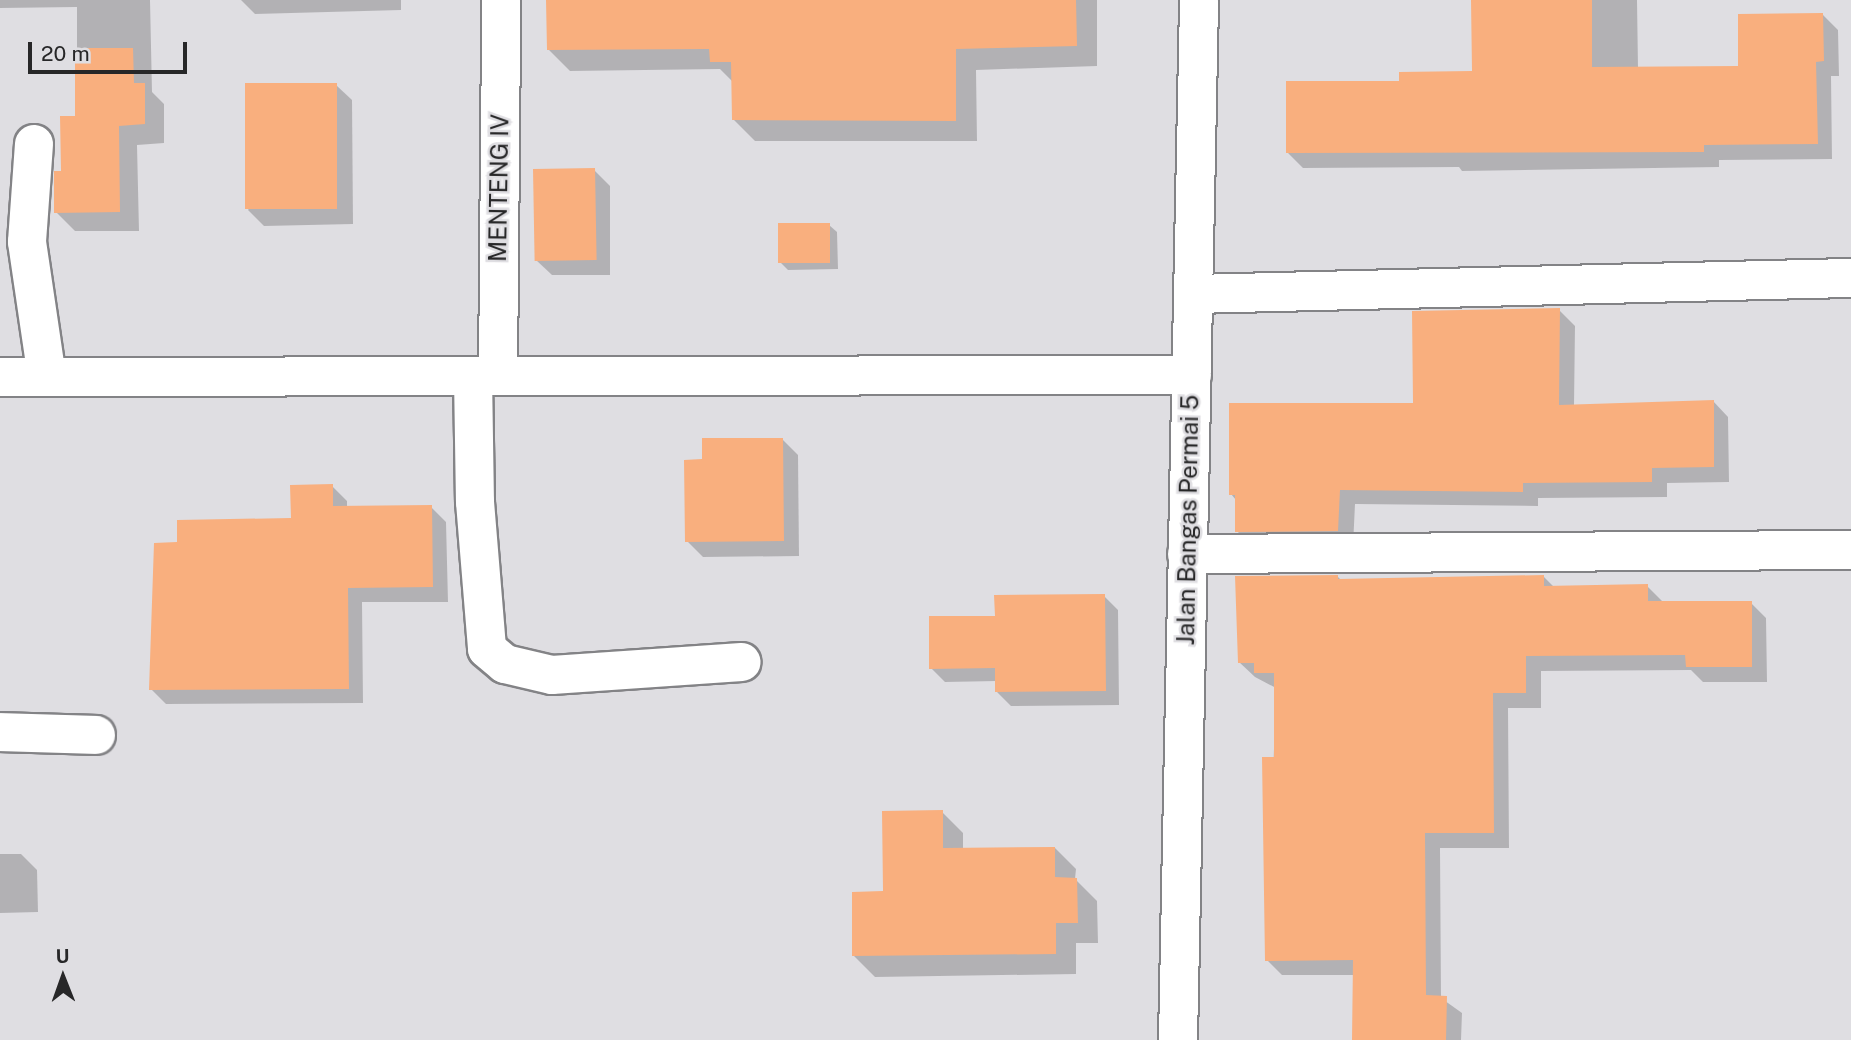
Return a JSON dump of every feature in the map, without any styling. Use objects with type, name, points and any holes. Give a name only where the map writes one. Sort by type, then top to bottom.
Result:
[{"type":"street","name":"MENTENG IV","points":[[501,0],[485,375],[475,502],[488,649],[505,664],[552,676],[742,662]]},
{"type":"street","name":"Jalan Bangas Permai 5","points":[[1178,1040],[1199,0]]},
{"type":"street","points":[[34,144],[27,242],[47,377]]},
{"type":"street","points":[[1194,294],[1851,278]]},
{"type":"street","points":[[0,377],[1192,375]]},
{"type":"street","points":[[1187,554],[1851,550]]},
{"type":"street","points":[[0,732],[96,735]]},
{"type":"building","points":[[546,0],[1076,0],[1077,46],[956,49],[956,121],[732,120],[731,62],[710,62],[709,49],[547,50]]},
{"type":"building","points":[[1471,0],[1592,0],[1592,67],[1738,66],[1738,14],[1823,13],[1824,61],[1816,62],[1818,144],[1704,145],[1704,152],[1286,153],[1286,81],[1399,81],[1399,72],[1472,71]]},
{"type":"building","points":[[75,48],[133,48],[134,83],[145,83],[145,124],[119,126],[120,212],[54,213],[54,171],[61,171],[60,116],[75,116]]},
{"type":"building","points":[[245,83],[337,83],[337,209],[245,209]]},
{"type":"building","points":[[595,168],[597,260],[535,261],[533,169]]},
{"type":"building","points":[[778,223],[830,223],[830,263],[778,263]]},
{"type":"building","points":[[1560,308],[1559,405],[1714,400],[1714,467],[1652,468],[1652,482],[1523,483],[1523,492],[1340,490],[1338,531],[1235,532],[1235,495],[1229,495],[1229,403],[1413,403],[1412,311]]},
{"type":"building","points":[[702,438],[783,438],[784,541],[685,542],[684,460],[702,459]]},
{"type":"building","points":[[333,484],[333,506],[432,505],[433,587],[348,588],[349,689],[149,690],[154,543],[177,542],[177,520],[291,518],[290,485]]},
{"type":"building","points":[[1338,575],[1338,579],[1544,575],[1544,586],[1648,584],[1648,601],[1752,601],[1752,667],[1686,667],[1685,655],[1526,656],[1526,693],[1493,693],[1494,833],[1425,833],[1426,995],[1447,996],[1446,1040],[1352,1040],[1353,960],[1265,961],[1262,757],[1274,757],[1274,673],[1254,673],[1254,663],[1238,663],[1235,576]]},
{"type":"building","points":[[1105,594],[1106,691],[995,692],[995,668],[929,669],[929,616],[995,616],[994,595]]},
{"type":"building","points":[[943,810],[943,848],[1055,847],[1055,877],[1077,878],[1078,923],[1056,923],[1056,954],[852,956],[852,892],[883,891],[882,811]]}]
